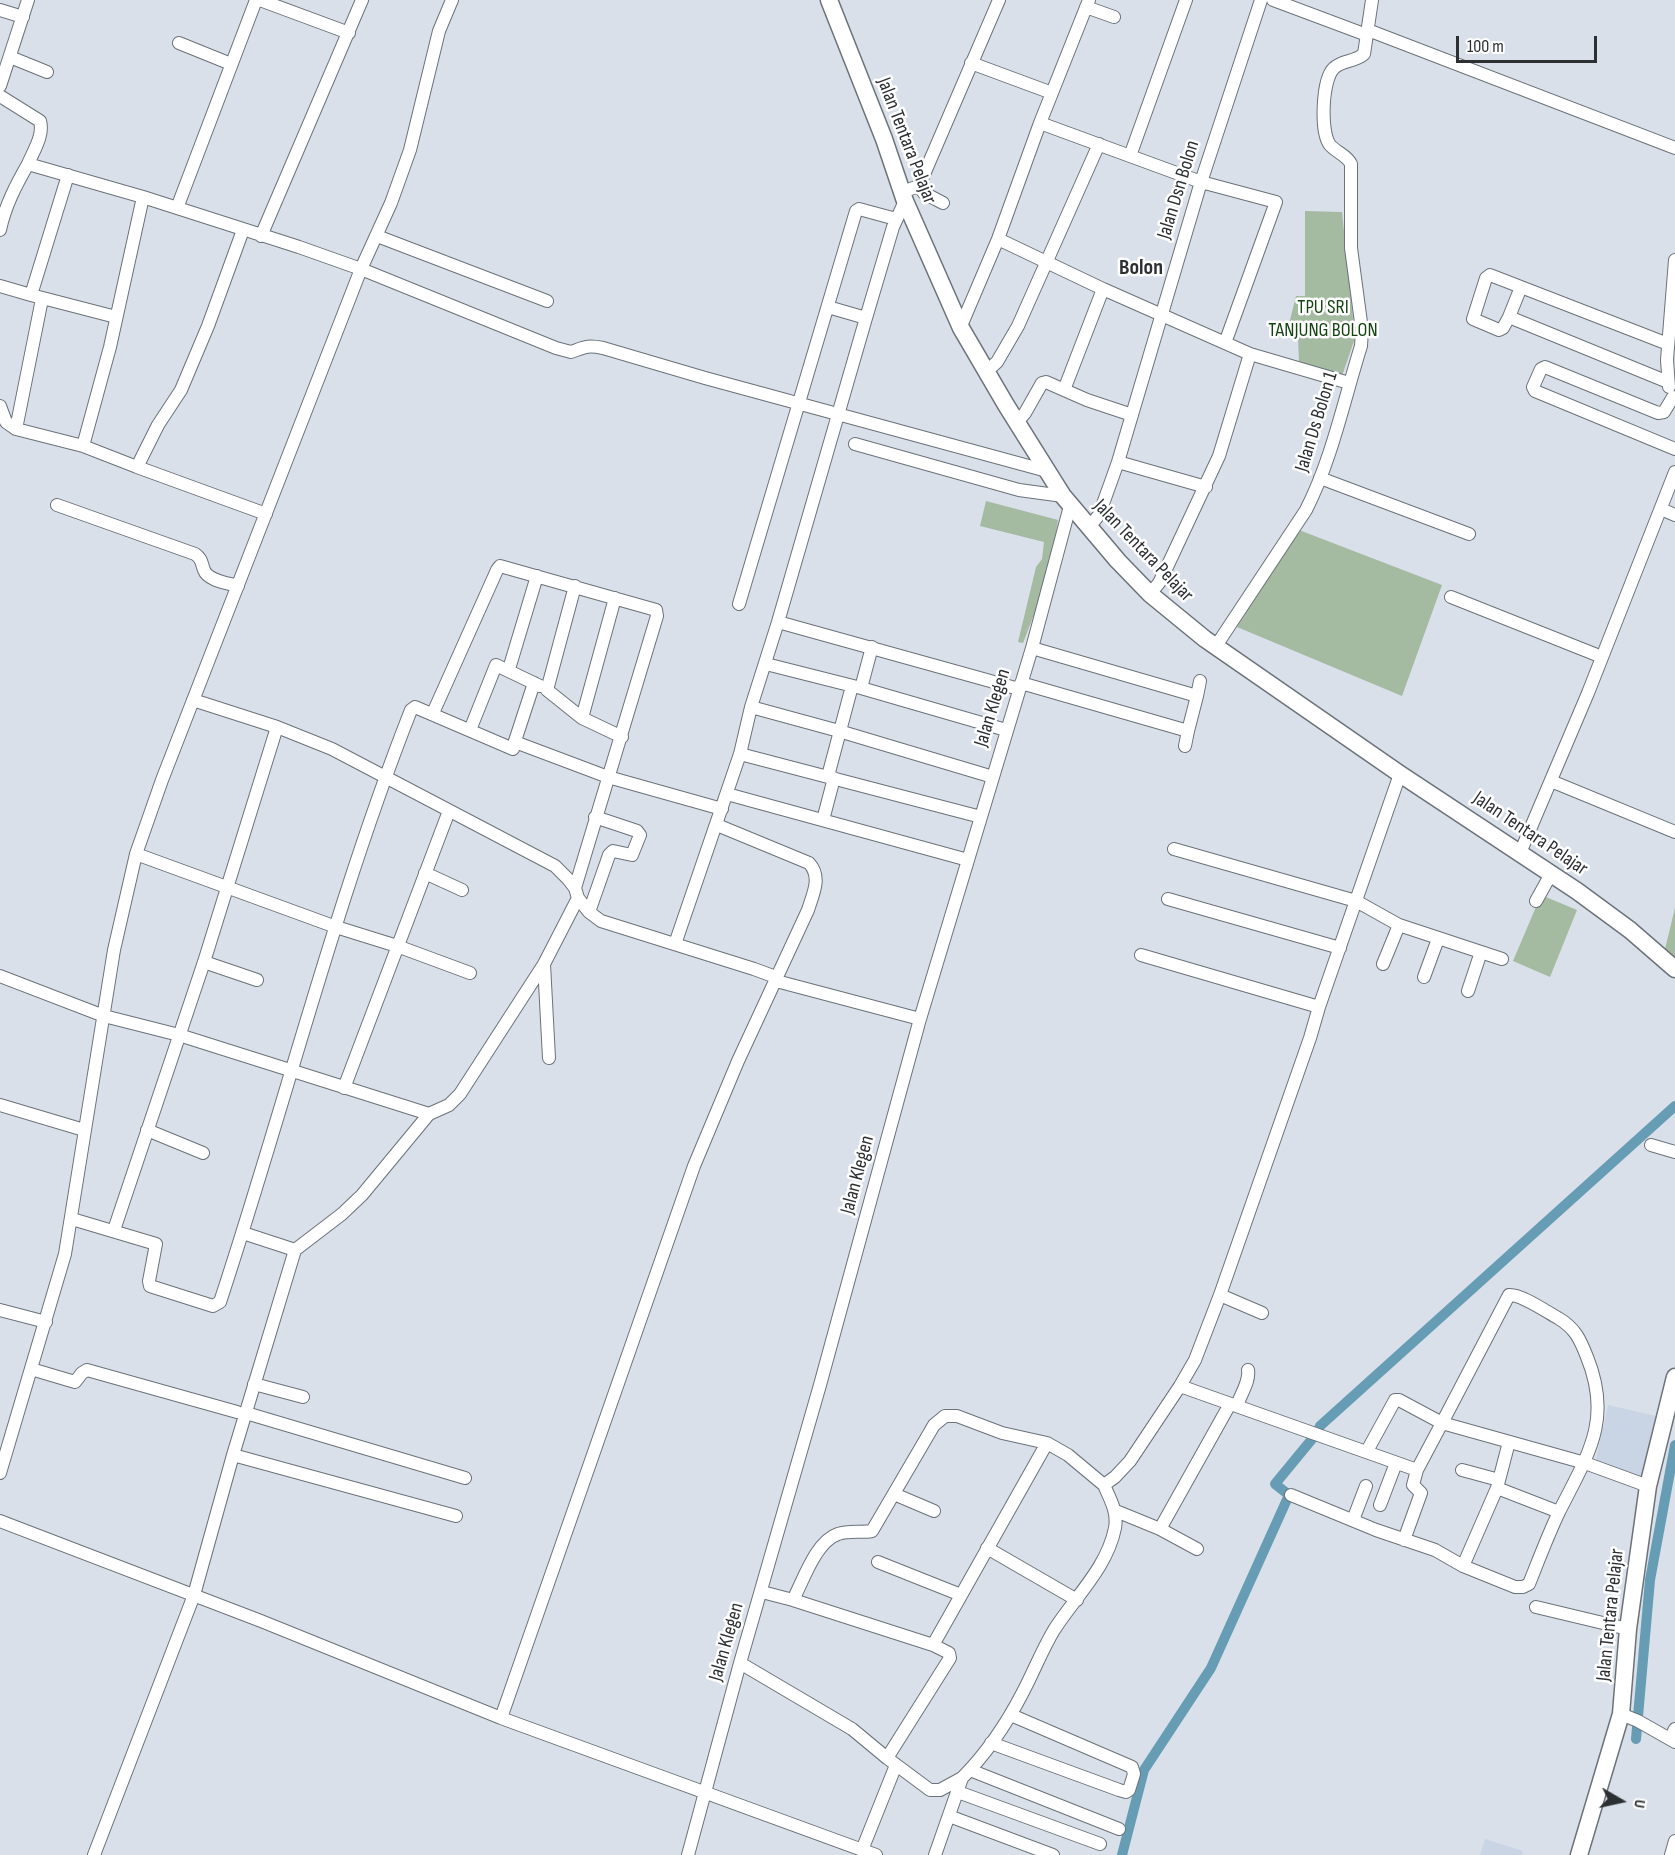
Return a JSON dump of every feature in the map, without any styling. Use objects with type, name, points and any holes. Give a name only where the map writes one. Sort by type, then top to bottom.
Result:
[{"type":"main road","name":"Jalan Tentara Pelajar","points":[[829,0],[884,139],[904,197],[961,326],[1017,422],[1067,501],[1118,561],[1150,594],[1186,625],[1274,688],[1551,874],[1630,930],[1675,969]]},
{"type":"main road","name":"Jalan Tentara Pelajar","points":[[1579,1855],[1631,1718],[1628,1629],[1648,1486],[1675,1377]]},
{"type":"street","points":[[0,86],[28,0]]},
{"type":"street","points":[[177,208],[231,64],[258,0],[349,33]]},
{"type":"street","points":[[261,236],[362,0]]},
{"type":"street","points":[[0,1473],[66,1254],[114,950],[136,854],[162,780],[361,269],[391,203],[410,150],[439,31],[452,0]]},
{"type":"street","points":[[675,944],[740,754],[896,219],[904,197],[919,186],[999,0]]},
{"type":"street","points":[[1130,156],[1186,0]]},
{"type":"street","name":"Jalan Dsn Bolon","points":[[1089,527],[1099,515],[1118,462],[1201,182],[1261,0]]},
{"type":"street","points":[[1273,0],[1364,34],[1373,32],[1675,148]]},
{"type":"street","name":"Jalan Ds Bolon 1","points":[[1216,646],[1306,510],[1320,478],[1362,338],[1351,248],[1351,164],[1349,159],[1332,147],[1327,140],[1324,131],[1325,89],[1332,69],[1364,54],[1372,0]]},
{"type":"street","points":[[961,326],[998,239],[1088,3],[1114,17]]},
{"type":"street","points":[[0,10],[23,17]]},
{"type":"street","points":[[179,43],[231,64]]},
{"type":"street","points":[[10,57],[47,72]]},
{"type":"street","points":[[971,63],[1052,93]]},
{"type":"street","points":[[0,96],[40,121],[42,128],[40,138],[7,206],[0,230]]},
{"type":"street","points":[[1041,123],[1201,182],[1276,202],[1226,343]]},
{"type":"street","points":[[987,371],[997,362],[1018,326],[1099,144]]},
{"type":"street","points":[[28,164],[143,197],[361,269],[556,348],[571,352],[581,347],[603,348],[1047,471]]},
{"type":"street","points":[[16,429],[36,297],[68,175]]},
{"type":"street","points":[[919,186],[930,196],[943,203]]},
{"type":"street","points":[[83,446],[110,347],[143,197]]},
{"type":"street","points":[[739,604],[856,211],[859,209],[896,219]]},
{"type":"street","points":[[137,467],[158,425],[181,390],[208,327],[243,230]]},
{"type":"street","points":[[376,236],[547,301]]},
{"type":"street","points":[[998,239],[1103,289],[1250,354],[1349,383]]},
{"type":"street","points":[[1675,260],[1672,329],[1668,344],[1668,382],[1674,398],[1664,412],[1658,413],[1545,367],[1541,369],[1533,387],[1535,391],[1675,449]]},
{"type":"street","points":[[1521,287],[1503,328],[1499,330],[1472,318],[1486,278],[1491,275],[1668,344]]},
{"type":"street","points":[[0,286],[116,317]]},
{"type":"street","points":[[1064,390],[1103,289]]},
{"type":"street","points":[[828,307],[866,318]]},
{"type":"street","points":[[1509,317],[1668,382]]},
{"type":"street","points":[[1150,594],[1159,583],[1206,487],[1228,429],[1250,354]]},
{"type":"street","points":[[1017,422],[1025,413],[1042,383],[1046,382],[1132,415]]},
{"type":"street","points":[[0,406],[6,422],[16,429],[83,446],[266,514]]},
{"type":"street","points":[[855,444],[1019,490],[1067,501]]},
{"type":"street","points":[[1118,462],[1206,487]]},
{"type":"street","points":[[1520,853],[1602,657],[1675,472]]},
{"type":"street","points":[[1320,478],[1469,534]]},
{"type":"street","name":"Jalan Klegen","points":[[688,1855],[920,1019],[1032,648],[1067,501]]},
{"type":"street","points":[[57,505],[195,554],[200,558],[204,571],[209,576],[238,586]]},
{"type":"street","points":[[1661,509],[1675,515]]},
{"type":"street","points":[[94,1855],[194,1595],[241,1413],[254,1383],[295,1250],[342,1214],[362,1195],[429,1114],[449,1105],[460,1094],[544,964],[577,893],[595,818],[622,736],[657,612],[654,609],[504,566],[496,570],[433,713]]},
{"type":"street","points":[[509,669],[537,576]]},
{"type":"street","points":[[547,690],[575,586]]},
{"type":"street","points":[[1451,597],[1602,657]]},
{"type":"street","points":[[582,718],[615,598]]},
{"type":"street","points":[[778,622],[1188,731]]},
{"type":"street","points":[[823,820],[839,731],[872,647]]},
{"type":"street","points":[[1032,648],[1197,696]]},
{"type":"street","points":[[470,730],[494,666],[498,664],[547,690],[582,718],[622,736]]},
{"type":"street","points":[[766,664],[1006,730]]},
{"type":"street","points":[[1185,746],[1200,681]]},
{"type":"street","points":[[514,745],[534,683]]},
{"type":"street","points":[[193,700],[277,727],[332,748],[555,867],[590,912],[601,921],[754,969],[780,982],[920,1019]]},
{"type":"street","points":[[752,707],[993,777]]},
{"type":"street","points":[[72,1219],[156,1244],[150,1286],[213,1306],[220,1302],[336,927],[385,776],[412,708],[433,713],[470,730],[607,781],[722,809]]},
{"type":"street","points":[[114,1230],[229,886],[277,727]]},
{"type":"street","points":[[740,754],[981,817]]},
{"type":"street","points":[[1104,1485],[1130,1461],[1195,1360],[1220,1295],[1310,1038],[1318,1006],[1401,774]]},
{"type":"street","points":[[1551,781],[1675,832]]},
{"type":"street","points":[[727,794],[968,860]]},
{"type":"street","points":[[344,1088],[448,811]]},
{"type":"street","points":[[590,912],[609,855],[613,851],[632,855],[640,835],[637,831],[595,818]]},
{"type":"street","points":[[501,1718],[694,1166],[738,1061],[808,909],[816,884],[815,872],[809,863],[717,825]]},
{"type":"street","points":[[1174,849],[1356,901],[1399,925],[1502,959]]},
{"type":"street","points":[[136,854],[470,973]]},
{"type":"street","points":[[424,873],[462,890]]},
{"type":"street","points":[[1536,902],[1551,874]]},
{"type":"street","points":[[1168,899],[1340,948]]},
{"type":"street","points":[[1383,964],[1399,925]]},
{"type":"street","points":[[1424,977],[1438,939]]},
{"type":"street","points":[[1468,991],[1482,952]]},
{"type":"street","points":[[1141,956],[1318,1006]]},
{"type":"street","points":[[204,962],[257,980]]},
{"type":"street","points":[[544,964],[549,1058]]},
{"type":"street","points":[[0,976],[104,1016],[179,1035],[429,1114]]},
{"type":"street","points":[[0,1105],[84,1131]]},
{"type":"street","points":[[147,1130],[203,1153]]},
{"type":"street","points":[[1651,1145],[1675,1152]]},
{"type":"street","points":[[243,1233],[295,1250]]},
{"type":"street","points":[[1220,1295],[1262,1313]]},
{"type":"street","points":[[1292,1495],[1404,1540],[1435,1550],[1462,1566],[1515,1587],[1526,1587],[1559,1512],[1585,1463],[1594,1438],[1599,1408],[1590,1363],[1575,1330],[1569,1325],[1516,1295],[1508,1297],[1418,1470],[1413,1485],[1421,1494],[1404,1540]]},
{"type":"street","points":[[0,1310],[46,1322]]},
{"type":"street","points":[[32,1369],[75,1382],[82,1373],[87,1371],[465,1478]]},
{"type":"street","points":[[1160,1529],[1242,1391],[1249,1378],[1248,1370]]},
{"type":"street","points":[[254,1383],[303,1397]]},
{"type":"street","points":[[1180,1386],[1418,1470]]},
{"type":"street","points":[[1367,1452],[1395,1400],[1399,1400],[1442,1423],[1585,1463],[1648,1486]]},
{"type":"street","points":[[793,1600],[817,1552],[826,1540],[840,1533],[872,1531],[934,1425],[945,1416],[957,1416],[1010,1436],[1047,1443],[1068,1455],[1104,1485],[1116,1511],[1113,1538],[1092,1578],[1055,1629],[1011,1715],[966,1774],[935,1855]]},
{"type":"street","points":[[1462,1566],[1498,1484],[1509,1442]]},
{"type":"street","points":[[933,1645],[1047,1443]]},
{"type":"street","points":[[232,1455],[456,1516]]},
{"type":"street","points":[[1380,1505],[1396,1462]]},
{"type":"street","points":[[1462,1470],[1559,1512]]},
{"type":"street","points":[[1353,1520],[1366,1486]]},
{"type":"street","points":[[894,1494],[934,1511]]},
{"type":"street","points":[[1116,1511],[1160,1529],[1197,1549]]},
{"type":"street","points":[[0,1521],[194,1595],[501,1718],[876,1855]]},
{"type":"street","points":[[987,1548],[1077,1600]]},
{"type":"street","points":[[878,1562],[961,1595]]},
{"type":"street","points":[[762,1592],[933,1645],[949,1653],[950,1658],[891,1761],[861,1850]]},
{"type":"street","points":[[1536,1607],[1628,1629]]},
{"type":"street","points":[[741,1663],[852,1729],[925,1788],[939,1790],[966,1774]]},
{"type":"street","points":[[991,1743],[1119,1790],[1126,1792],[1129,1790],[1134,1774],[1132,1767],[1011,1715]]},
{"type":"street","points":[[1631,1718],[1673,1737]]},
{"type":"street","points":[[966,1774],[1119,1829]]},
{"type":"street","points":[[958,1791],[1100,1844]]},
{"type":"street","points":[[949,1816],[1053,1855]]},
{"type":"street","points":[[1671,1855],[1675,1841]]},
{"type":"shaded area","points":[[1608,1405],[1656,1416],[1641,1480],[1595,1464]]},
{"type":"shaded area","points":[[1485,1839],[1523,1851],[1522,1855],[1480,1855]]},
{"type":"green space","name":"TPU SRI TANJUNG BOLON","points":[[1305,211],[1342,212],[1355,338],[1342,376],[1299,364],[1298,337],[1292,337],[1290,320],[1296,296],[1305,296]]},
{"type":"green space","points":[[986,501],[1058,520],[1052,560],[1039,611],[1033,617],[1023,643],[1018,642],[1036,567],[1042,559],[1044,542],[980,526]]},
{"type":"green space","points":[[1299,530],[1442,585],[1402,696],[1237,627]]},
{"type":"green space","points":[[1541,895],[1577,910],[1550,977],[1513,961]]},
{"type":"green space","points":[[1675,908],[1675,957],[1665,949]]},
{"type":"waterway","points":[[1122,1855],[1144,1770],[1211,1668],[1289,1495],[1275,1484],[1317,1433],[1320,1426],[1675,1106]]},
{"type":"waterway","points":[[1636,1739],[1650,1580],[1675,1445]]},
{"type":"district","name":"Bolon","points":[[1141,268]]}]
